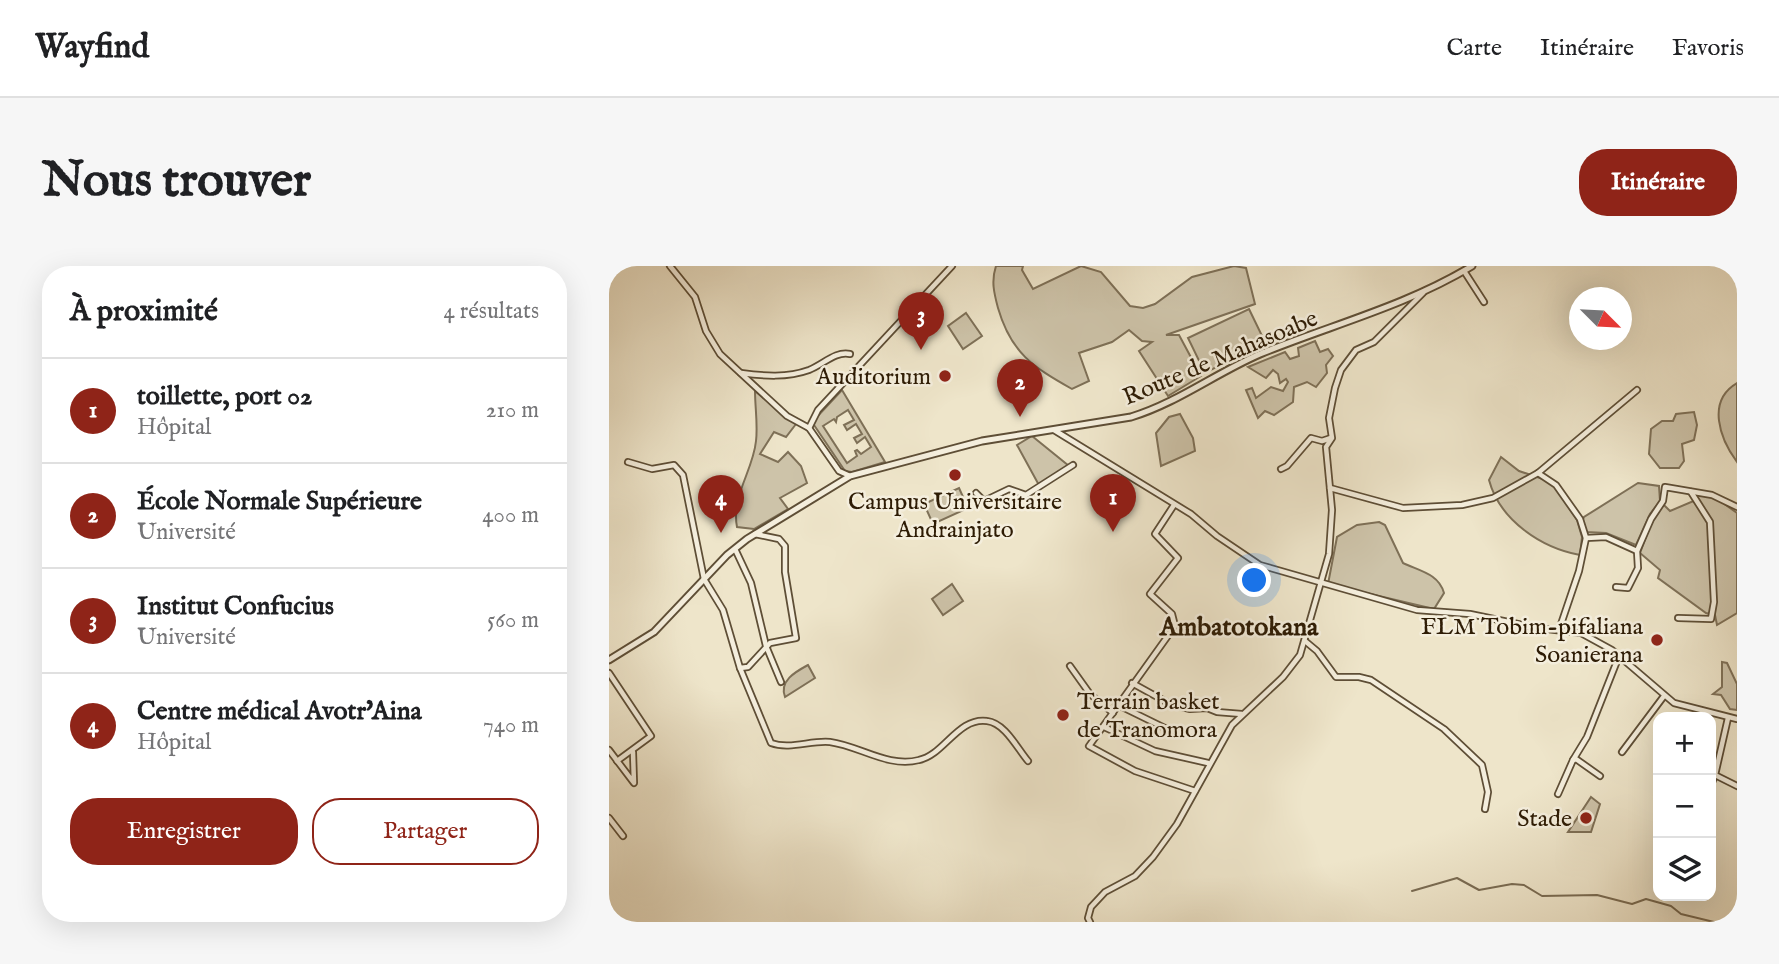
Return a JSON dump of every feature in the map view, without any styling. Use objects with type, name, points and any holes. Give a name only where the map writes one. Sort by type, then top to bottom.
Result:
[{"type":"street","points":[[670,266],[695,297],[713,344],[739,373],[795,422],[809,428],[839,471],[850,476]]},
{"type":"street","points":[[809,428],[818,410],[952,266]]},
{"type":"street","name":"Route de Mahasoabe","points":[[609,660],[654,632],[704,579],[754,534],[850,476],[949,448],[1151,411],[1259,355],[1423,292],[1472,266]]},
{"type":"street","points":[[1464,271],[1484,302]]},
{"type":"street","points":[[1090,922],[1091,907],[1105,892],[1135,876],[1153,857],[1177,824],[1208,763],[1243,714],[1290,669],[1305,641],[1332,528],[1326,447],[1332,438],[1331,401],[1341,370],[1356,351],[1374,342],[1423,292]]},
{"type":"street","points":[[739,373],[769,377],[789,374],[808,370],[840,353],[850,354]]},
{"type":"street","points":[[1330,488],[1403,508],[1439,508],[1493,498],[1538,473],[1637,390]]},
{"type":"street","points":[[1052,429],[1103,457],[1261,565],[1417,610],[1470,614],[1581,633],[1596,639],[1619,656],[1664,696],[1687,708],[1737,719]]},
{"type":"street","points":[[1281,469],[1287,466],[1311,438],[1322,442],[1332,438]]},
{"type":"street","points":[[628,462],[652,469],[674,465],[684,475],[704,579],[723,610],[740,668],[771,743],[780,746],[828,742],[880,758],[911,762],[923,760],[936,752],[978,720],[997,723],[1028,761]]},
{"type":"street","points":[[976,493],[984,502],[1009,489],[1026,495],[1073,465]]},
{"type":"street","points":[[1538,473],[1551,480],[1563,493],[1580,519],[1585,538],[1579,571],[1559,631]]},
{"type":"street","points":[[1616,587],[1627,588],[1638,568],[1637,551],[1651,519],[1663,501],[1665,487],[1712,495],[1733,508],[1737,507]]},
{"type":"street","points":[[1678,618],[1702,621],[1711,619],[1714,602],[1710,522],[1690,491]]},
{"type":"street","points":[[1174,505],[1156,534],[1178,558],[1150,594],[1173,614],[1175,626],[1116,704],[1113,713],[1089,746],[1135,771],[1195,791]]},
{"type":"street","points":[[740,668],[748,667],[766,646],[781,639],[796,638],[785,572],[785,545],[779,539],[754,534]]},
{"type":"street","points":[[1585,538],[1606,537],[1637,551]]},
{"type":"street","points":[[735,549],[751,583],[766,646],[781,682]]},
{"type":"street","points":[[1305,641],[1317,651],[1336,677],[1371,680],[1444,729],[1484,770],[1488,792],[1485,809]]},
{"type":"street","points":[[1558,794],[1587,737],[1619,656]]},
{"type":"street","points":[[1070,666],[1090,694],[1113,713]]},
{"type":"street","points":[[609,673],[651,737],[617,761]]},
{"type":"street","points":[[1132,683],[1170,704],[1190,709],[1207,708],[1217,712],[1243,714]]},
{"type":"street","points":[[1622,752],[1664,696]]},
{"type":"street","points":[[1116,704],[1167,729],[1205,733]]},
{"type":"street","points":[[1716,771],[1728,718]]},
{"type":"street","points":[[1104,727],[1155,751],[1208,763]]},
{"type":"street","points":[[609,750],[634,783],[633,752]]},
{"type":"street","points":[[1573,760],[1576,759],[1600,776]]},
{"type":"street","points":[[1716,776],[1737,786]]},
{"type":"street","points":[[609,818],[622,836]]},
{"type":"shaded area","points":[[996,266],[1023,266],[1022,270],[1033,289],[1081,266],[1101,272],[1130,306],[1143,308],[1155,304],[1192,277],[1234,266],[1246,268],[1255,304],[1166,335],[1179,335],[1201,376],[1168,396],[1139,351],[1152,342],[1142,341],[1129,330],[1112,342],[1079,353],[1089,381],[1072,389],[1035,366],[1010,337],[994,292]]},
{"type":"shaded area","points":[[1249,309],[1265,342],[1205,373],[1188,338]]},
{"type":"shaded area","points":[[966,313],[982,336],[963,349],[948,326]]},
{"type":"shaded area","points":[[1315,341],[1320,352],[1328,349],[1333,356],[1326,365],[1327,373],[1316,387],[1307,382],[1294,387],[1293,402],[1274,415],[1265,411],[1258,418],[1246,390],[1252,388],[1256,398],[1271,387],[1283,391],[1288,382],[1286,379],[1280,383],[1278,374],[1273,370],[1266,378],[1248,367],[1285,352],[1290,359],[1299,356],[1298,348]]},
{"type":"shaded area","points":[[1737,383],[1737,462],[1721,432],[1719,410],[1727,391]]},
{"type":"shaded area","points":[[842,390],[885,462],[852,472],[845,471],[814,425],[814,420]],"holes":[[[848,410],[854,420],[844,425],[847,430],[856,424],[862,434],[854,438],[857,443],[865,437],[871,447],[861,454],[855,451],[857,456],[847,463],[823,426],[834,419],[836,422],[837,417]]]},
{"type":"shaded area","points":[[755,391],[796,424],[786,437],[774,432],[760,454],[778,462],[788,452],[801,466],[807,483],[780,498],[788,509],[754,529],[737,527],[736,516],[756,441]]},
{"type":"shaded area","points":[[1694,412],[1697,425],[1694,440],[1682,444],[1684,461],[1679,468],[1660,468],[1649,454],[1651,429],[1662,421],[1673,421],[1676,414]]},
{"type":"shaded area","points":[[1180,414],[1193,438],[1195,451],[1161,466],[1156,433],[1169,417]]},
{"type":"shaded area","points":[[1032,436],[1069,466],[1040,487],[1017,445]]},
{"type":"shaded area","points":[[1501,457],[1519,471],[1552,482],[1577,520],[1582,537],[1580,555],[1537,539],[1513,520],[1503,508],[1489,480]]},
{"type":"shaded area","points":[[1638,483],[1659,486],[1660,501],[1650,514],[1636,545],[1606,533],[1586,532],[1582,521],[1584,517]]},
{"type":"shaded area","points":[[959,488],[968,508],[933,524],[924,504]]},
{"type":"shaded area","points":[[1692,492],[1716,498],[1737,513],[1737,613],[1717,625],[1715,615],[1706,613],[1658,578],[1660,570],[1640,553],[1652,521],[1663,504],[1670,511],[1696,500]]},
{"type":"shaded area","points":[[1379,522],[1385,525],[1403,563],[1438,581],[1444,593],[1434,609],[1328,584],[1337,537],[1357,525]]},
{"type":"shaded area","points":[[952,584],[963,601],[943,615],[932,599]]},
{"type":"shaded area","points":[[1722,662],[1727,663],[1737,684],[1737,710],[1730,709],[1721,695],[1713,694],[1722,687]]},
{"type":"shaded area","points":[[808,665],[815,678],[785,697],[786,682]]},
{"type":"shaded area","name":"Stade","points":[[1591,797],[1600,804],[1591,832],[1568,832]]},
{"type":"waterway","points":[[1412,891],[1457,878],[1479,890],[1512,884],[1524,885],[1542,896],[1597,895],[1632,904],[1646,899],[1671,906],[1681,914],[1714,922]]},
{"type":"place","name":"Institut Confucius","points":[[921,350]]},
{"type":"place","name":"Auditorium","points":[[945,376]]},
{"type":"place","name":"École Normale Supérieure","points":[[1020,417]]},
{"type":"place","name":"Campus Universitaire Andrainjato","points":[[955,475]]},
{"type":"place","name":"toillette, port 02","points":[[1113,532]]},
{"type":"place","name":"Centre médical Avotr'Aina","points":[[721,533]]},
{"type":"place","name":"FLM Tobim-pifaliana Soanierana","points":[[1657,640]]},
{"type":"place","name":"Terrain basket de Tranomora","points":[[1063,715]]},
{"type":"place","name":"Stade","points":[[1586,818]]},
{"type":"district","name":"Ambatotokana","points":[[1239,626]]}]
